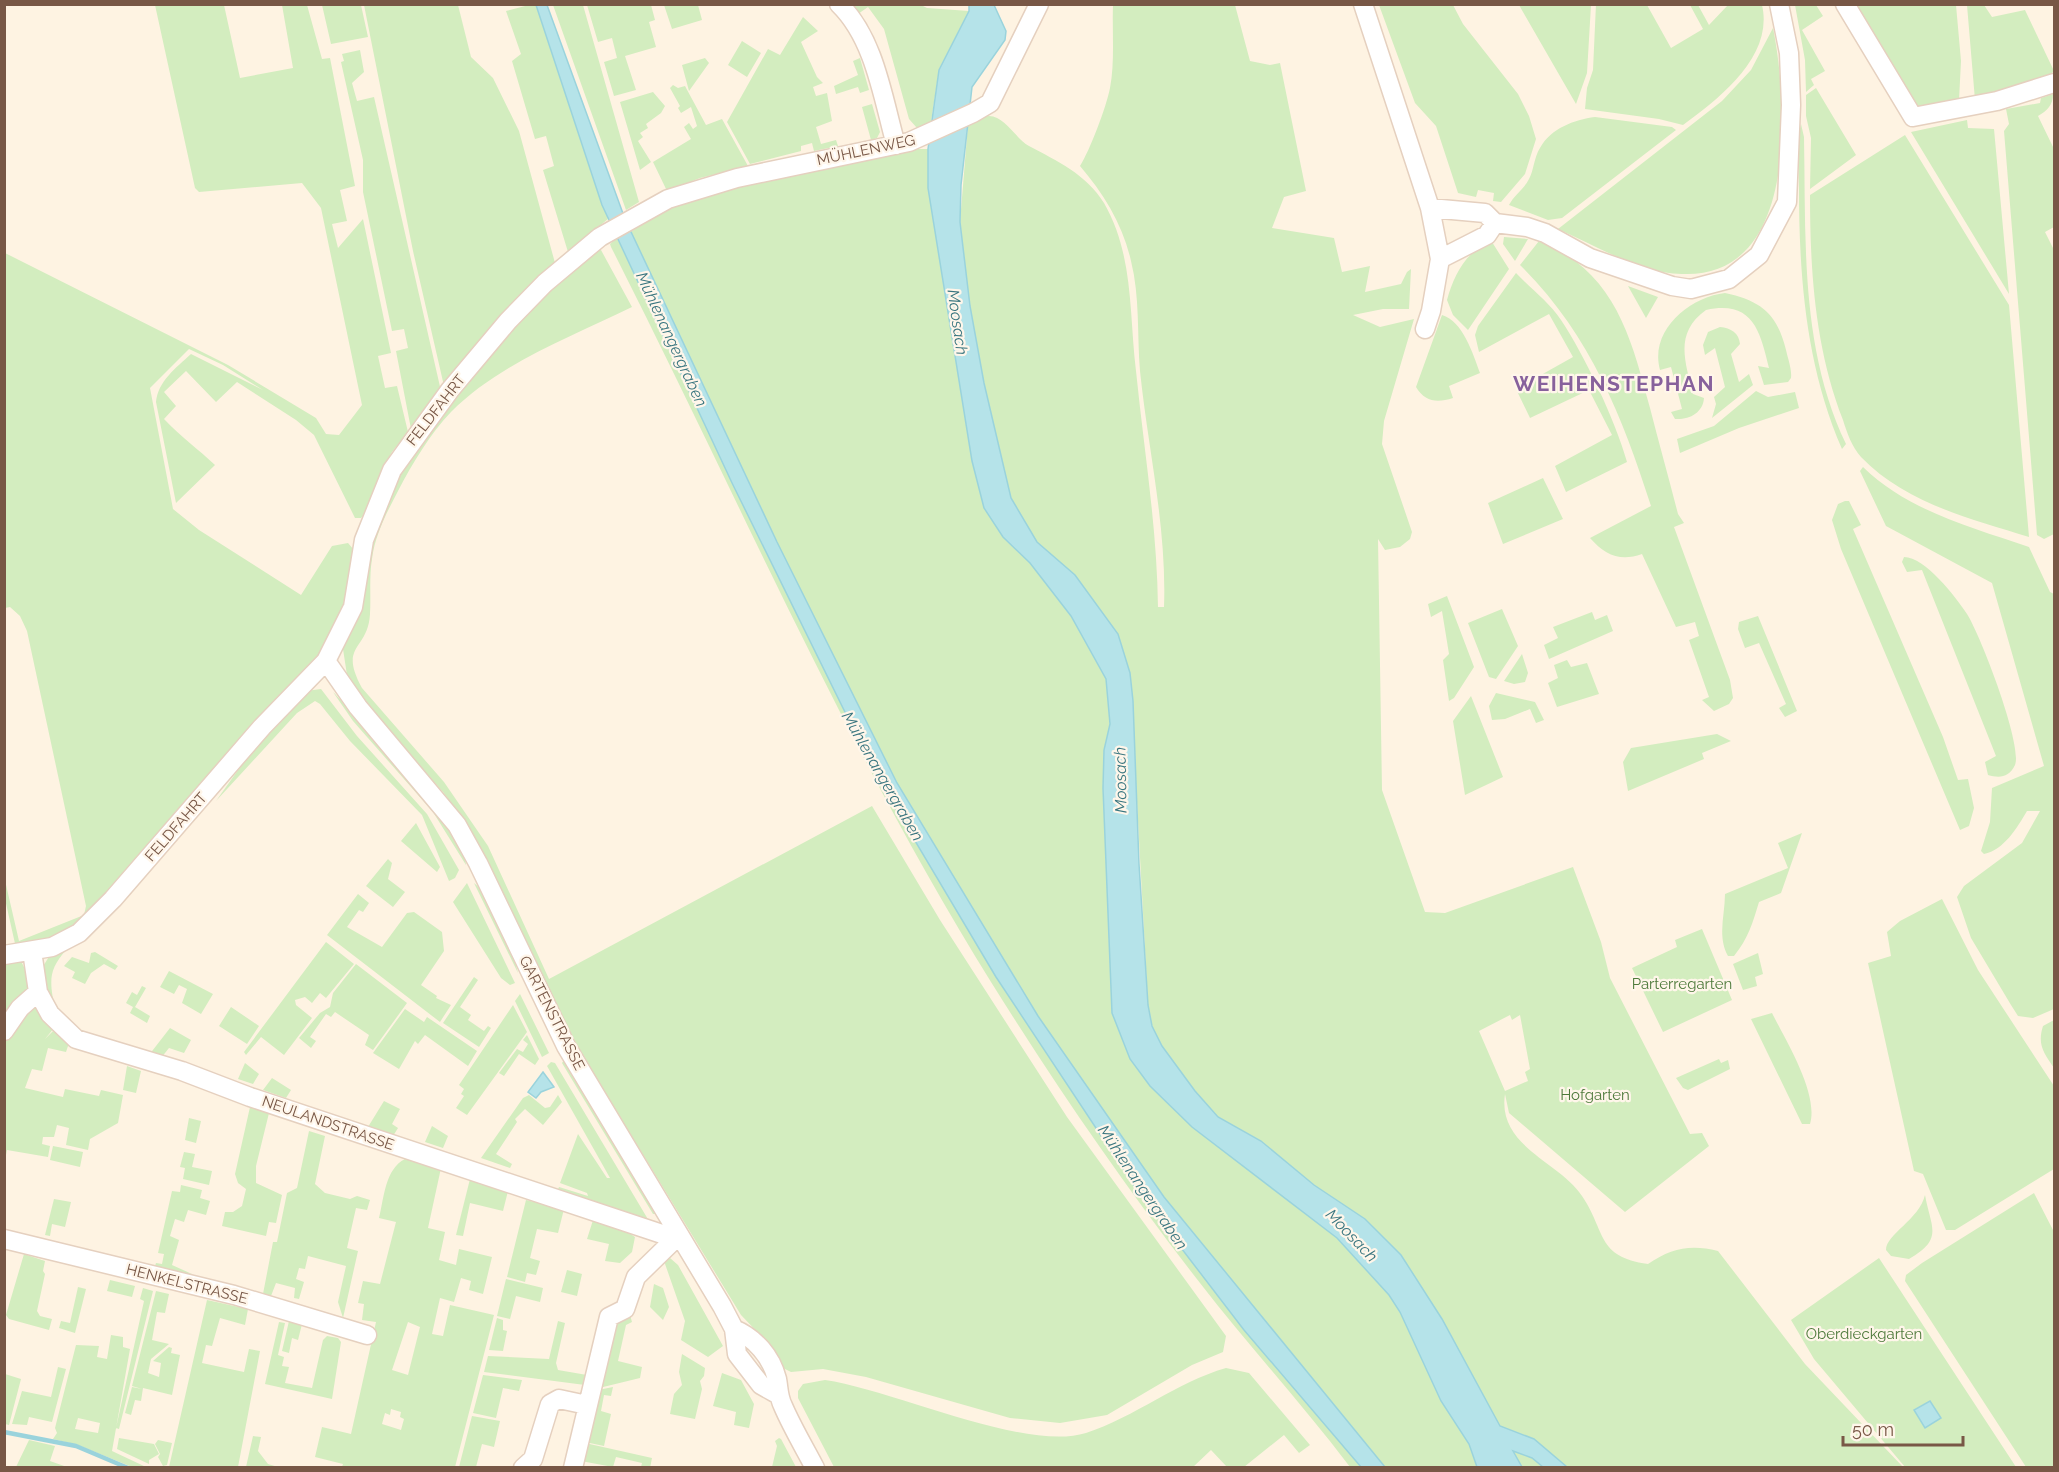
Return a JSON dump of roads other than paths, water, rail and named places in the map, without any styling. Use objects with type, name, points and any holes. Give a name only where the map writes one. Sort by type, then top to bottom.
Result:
[{"type":"street","points":[[839,4],[856,24],[868,50],[896,145]]},
{"type":"street","name":"MÜHLENWEG","points":[[634,218],[668,199],[708,186],[922,138],[973,113],[990,103],[1039,4]]},
{"type":"street","points":[[1363,4],[1430,208],[1440,259],[1431,311],[1425,329]]},
{"type":"street","points":[[1430,208],[1485,213],[1495,223],[1527,227],[1545,233],[1590,258],[1672,286],[1691,290],[1729,279],[1759,255],[1787,202],[1789,53],[1779,4]]},
{"type":"street","points":[[1845,4],[1913,117],[1997,101],[2055,84]]},
{"type":"street","name":"FELDFAHRT","points":[[4,955],[65,943],[98,915],[262,727],[326,661],[353,607],[364,540],[371,517],[392,470],[407,447],[450,390],[519,309],[578,253],[608,232],[634,218]]},
{"type":"street","points":[[1440,259],[1487,236],[1495,223]]},
{"type":"street","name":"GARTENSTRASSE","points":[[326,661],[358,707],[456,825],[478,863],[566,1046],[734,1329],[737,1354],[761,1385],[777,1394],[815,1467]]},
{"type":"street","name":"NEULANDSTRASSE","points":[[32,951],[38,992],[50,1014],[65,1031],[88,1044],[189,1074],[410,1151],[662,1234],[678,1236]]},
{"type":"street","points":[[4,1031],[20,1008],[38,992]]},
{"type":"street","points":[[573,1467],[609,1317],[626,1309],[636,1277],[678,1236]]},
{"type":"street","name":"HENKELSTRASSE","points":[[4,1239],[234,1295],[367,1335]]},
{"type":"street","points":[[523,1467],[533,1459],[550,1404],[559,1399],[588,1405]]},
{"type":"water","name":"Mühlenangergraben","points":[[536,5],[547,5],[625,219],[777,542],[897,783],[1038,1016],[1164,1197],[1385,1467],[1361,1467],[1244,1330],[1139,1193],[996,977],[877,777],[733,485],[602,205]]},
{"type":"water","name":"Moosach","points":[[969,5],[994,5],[1006,31],[1005,40],[972,87],[961,185],[960,222],[970,306],[984,383],[1011,498],[1037,542],[1075,575],[1118,634],[1130,673],[1139,864],[1148,1005],[1152,1026],[1162,1046],[1195,1091],[1218,1117],[1261,1141],[1314,1185],[1365,1219],[1401,1255],[1442,1319],[1500,1426],[1534,1439],[1567,1467],[1543,1467],[1532,1458],[1513,1451],[1522,1467],[1477,1467],[1469,1444],[1441,1401],[1400,1312],[1389,1295],[1337,1238],[1192,1127],[1150,1086],[1130,1059],[1112,1013],[1103,788],[1104,750],[1110,724],[1106,679],[1071,616],[1030,563],[1003,537],[984,508],[972,461],[928,188],[928,149],[939,70],[969,11]]},
{"type":"water","points":[[543,1072],[554,1087],[541,1092],[536,1098],[528,1092]]},
{"type":"water","points":[[1930,1401],[1941,1418],[1925,1428],[1914,1410]]},
{"type":"waterway","points":[[4,1432],[76,1446],[128,1468]]},
{"type":"district","name":"WEIHENSTEPHAN","points":[[1614,384]]},
{"type":"park label","name":"Parterregarten","points":[[1682,984]]},
{"type":"park label","name":"Hofgarten","points":[[1595,1095]]},
{"type":"park label","name":"Oberdieckgarten","points":[[1864,1334]]}]
